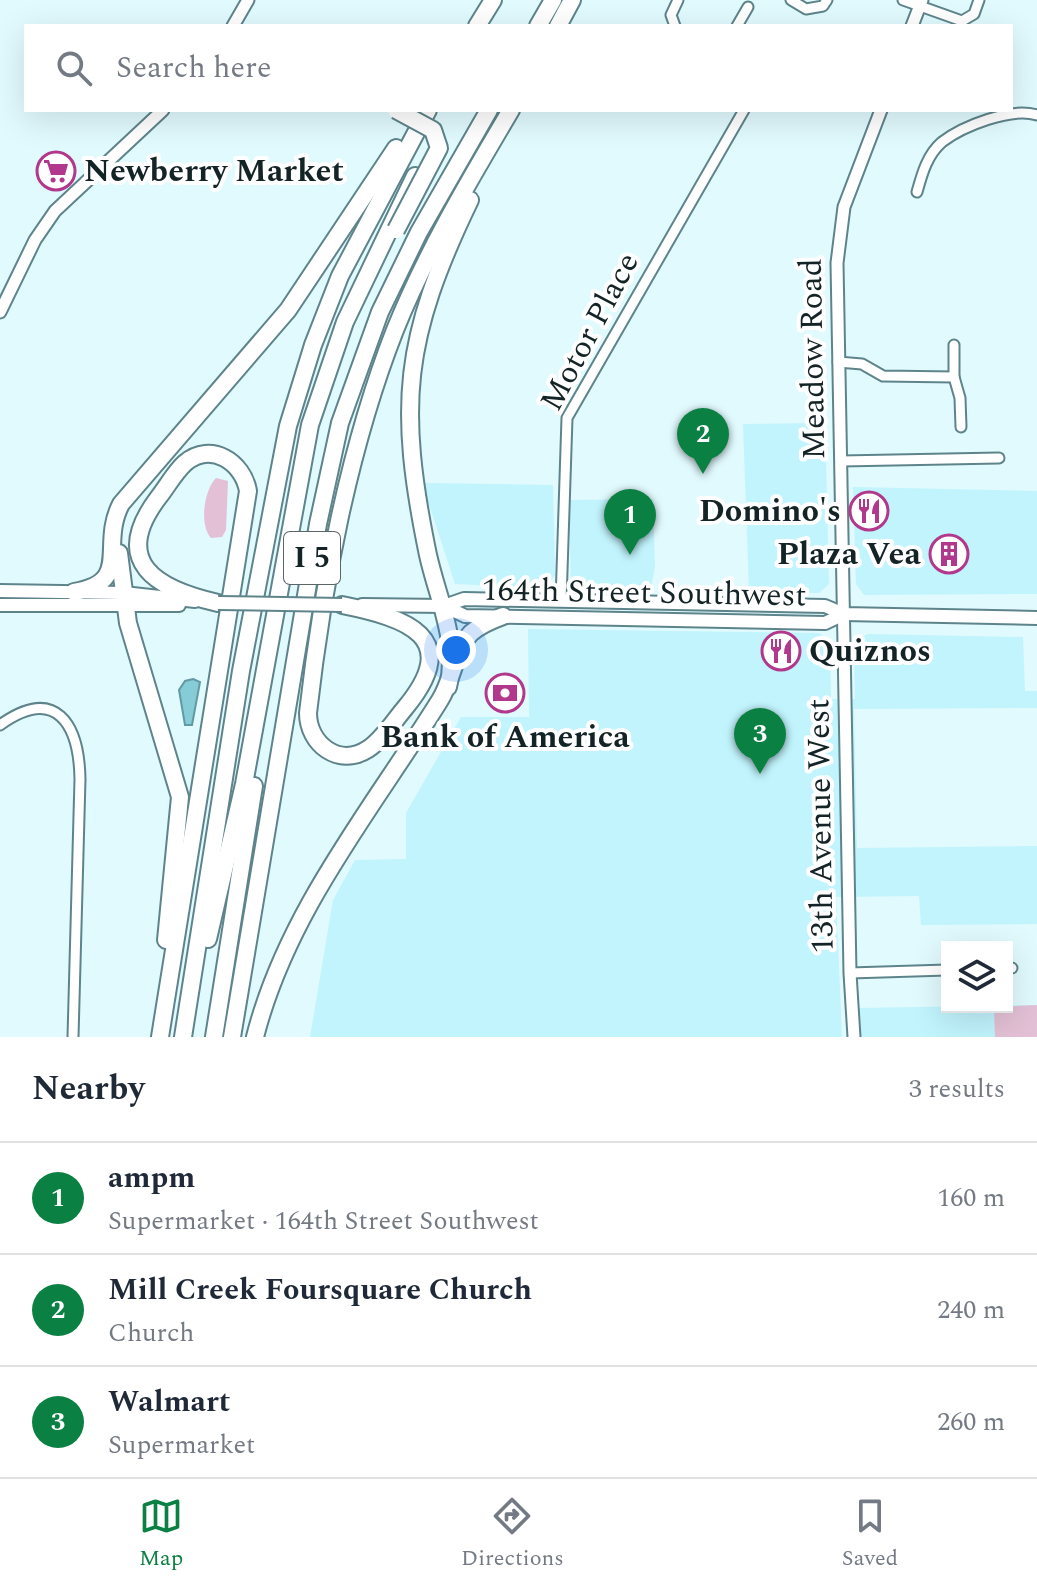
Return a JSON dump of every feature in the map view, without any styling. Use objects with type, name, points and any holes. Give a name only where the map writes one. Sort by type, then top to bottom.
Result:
[{"type":"highway","points":[[478,24],[493,0]]},
{"type":"highway","points":[[539,24],[553,0]]},
{"type":"highway","points":[[559,24],[572,0]]},
{"type":"highway","name":"I 5","points":[[232,1037],[318,524],[340,423],[380,312],[419,232],[488,112]]},
{"type":"highway","points":[[342,605],[404,621],[423,638],[430,661],[422,687],[377,742],[364,752],[348,756],[330,752],[318,743],[310,729],[308,713],[337,538],[365,419],[396,328],[434,246],[512,112]]},
{"type":"highway","points":[[448,687],[452,663],[444,606],[431,567],[413,474],[407,414],[411,368],[425,307],[441,263],[512,112]]},
{"type":"highway","points":[[184,1037],[244,784],[310,425],[361,284],[430,141],[424,114]]},
{"type":"highway","points":[[214,1037],[303,492],[322,411],[345,338],[439,148],[436,134],[424,114]]},
{"type":"highway","points":[[74,592],[93,589],[106,580],[111,567],[111,527],[121,504],[288,310],[424,114]]},
{"type":"highway","name":"I 5","points":[[184,1037],[243,658],[288,426],[313,345],[340,276],[424,114]]},
{"type":"highway","points":[[157,1037],[248,491],[239,467],[224,457],[209,454],[192,459],[180,469],[145,516],[137,543],[146,569],[161,584],[218,603]]},
{"type":"highway","points":[[143,480],[143,493],[126,517],[118,545],[125,601],[180,797],[157,1037]]},
{"type":"highway","points":[[255,1037],[271,983],[302,916],[448,687],[465,641],[477,628],[503,616]]},
{"type":"main road","name":"164th Street Southwest","points":[[0,591],[74,592],[125,601]]},
{"type":"main road","name":"164th Street Southwest","points":[[0,605],[125,601],[444,606],[464,599],[825,606],[844,614],[1037,618]]},
{"type":"main road","name":"164th Street Southwest","points":[[444,606],[465,616],[825,623],[844,614]]},
{"type":"street","points":[[234,24],[248,0]]},
{"type":"street","points":[[674,24],[671,15],[678,0]]},
{"type":"street","points":[[791,0],[813,9],[823,6],[827,0]]},
{"type":"street","points":[[903,0],[921,2],[962,21],[974,14],[979,0]]},
{"type":"street","points":[[913,24],[921,2]]},
{"type":"street","points":[[738,24],[748,7]]},
{"type":"street","points":[[0,312],[35,240],[55,211],[161,112]]},
{"type":"street","name":"Motor Place","points":[[561,601],[567,418],[743,112]]},
{"type":"street","name":"Meadow Road","points":[[844,614],[838,362],[840,223],[880,112]]},
{"type":"street","points":[[917,192],[927,161],[942,142],[997,117],[1037,115]]},
{"type":"street","points":[[954,345],[954,377],[960,398],[961,427]]},
{"type":"street","points":[[838,362],[862,364],[883,376],[954,377]]},
{"type":"street","points":[[841,461],[999,458]]},
{"type":"street","name":"13th Avenue West","points":[[844,614],[850,973],[854,1037]]},
{"type":"street","points":[[0,725],[16,714],[41,709],[64,720],[77,739],[80,779],[73,1037]]},
{"type":"street","points":[[850,973],[941,970]]},
{"type":"shaded area","points":[[825,423],[829,584],[819,593],[749,592],[743,424]]},
{"type":"shaded area","points":[[216,478],[228,481],[226,530],[222,537],[211,538],[205,525],[204,508],[208,491]]},
{"type":"shaded area","points":[[422,483],[553,485],[555,575],[544,588],[455,584]]},
{"type":"shaded area","points":[[853,487],[1037,491],[1037,594],[864,595],[856,584]]},
{"type":"shaded area","points":[[653,499],[655,567],[651,589],[579,589],[571,585],[569,500]]},
{"type":"shaded area","points":[[528,629],[819,633],[830,642],[831,699],[855,699],[854,647],[859,638],[868,634],[1023,637],[1025,691],[1037,691],[1037,708],[854,709],[857,848],[1037,846],[1037,924],[921,925],[919,896],[836,897],[842,1037],[310,1037],[333,900],[355,860],[406,859],[406,813],[461,717],[529,717]]},
{"type":"shaded area","points":[[193,679],[200,682],[192,725],[185,725],[179,690],[185,681]]},
{"type":"shaded area","points":[[1013,1005],[1037,1005],[1037,1037],[861,1037],[859,1008],[941,1007],[941,1013],[1013,1013]]},
{"type":"shaded area","points":[[1037,1005],[1037,1037],[995,1037],[994,1013],[1013,1013],[1013,1006]]},
{"type":"place","name":"Newberry Market","points":[[56,171]]},
{"type":"place","name":"Mill Creek Foursquare Church","points":[[703,474]]},
{"type":"place","name":"Domino's","points":[[869,511]]},
{"type":"place","name":"Plaza Vea","points":[[949,554]]},
{"type":"place","name":"ampm","points":[[630,555]]},
{"type":"place","name":"Quiznos","points":[[781,651]]},
{"type":"place","name":"Bank of America","points":[[505,693]]},
{"type":"place","name":"Walmart","points":[[760,774]]}]
